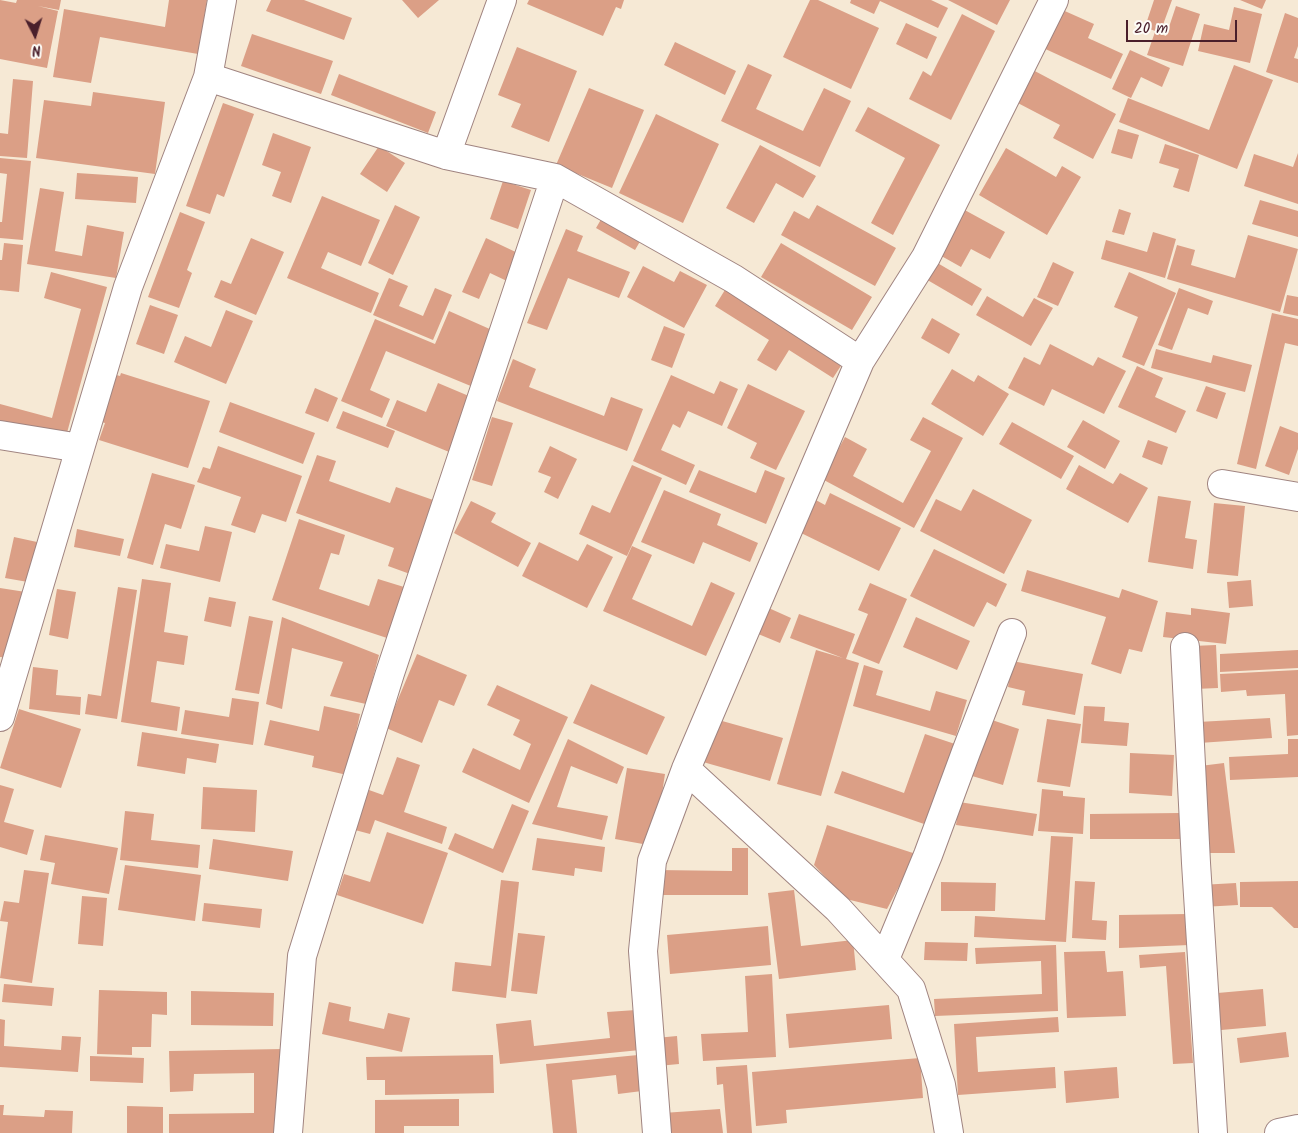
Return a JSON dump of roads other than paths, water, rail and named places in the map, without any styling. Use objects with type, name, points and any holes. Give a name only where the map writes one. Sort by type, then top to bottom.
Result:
[{"type":"street","points":[[0,717],[128,287],[208,77],[222,0]]},
{"type":"street","points":[[446,155],[502,0]]},
{"type":"street","points":[[656,1133],[643,951],[652,861],[686,769],[860,361],[926,257],[1054,0]]},
{"type":"street","points":[[208,77],[446,155],[555,178],[734,279],[860,361]]},
{"type":"street","points":[[288,1133],[302,956],[390,673],[555,178]]},
{"type":"street","points":[[0,436],[80,448]]},
{"type":"street","points":[[1222,484],[1298,497]]},
{"type":"street","points":[[884,960],[928,855],[1012,633]]},
{"type":"street","points":[[1185,647],[1196,873],[1213,1133]]},
{"type":"street","points":[[686,769],[838,909],[911,990],[941,1085],[949,1133]]},
{"type":"street","points":[[1279,1133],[1298,1129]]}]
